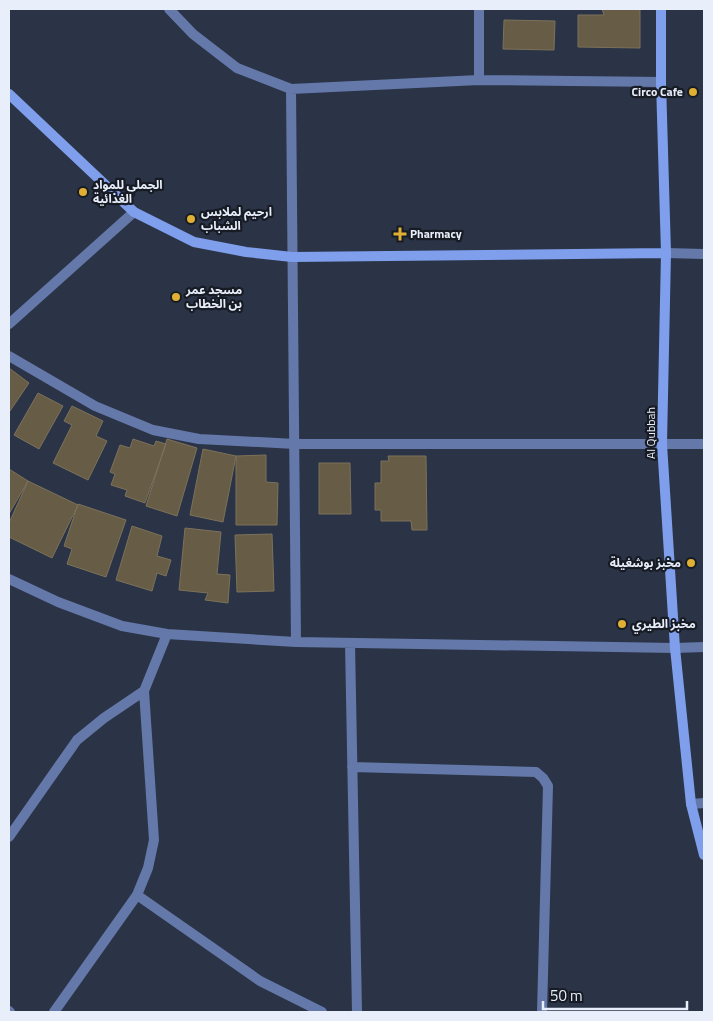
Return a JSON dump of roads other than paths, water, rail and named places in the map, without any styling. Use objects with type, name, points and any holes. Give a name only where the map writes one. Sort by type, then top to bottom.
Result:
[{"type":"main road","name":"Al Qubbah","points":[[661,9],[666,253],[662,444],[675,648],[691,804],[704,855]]},
{"type":"main road","points":[[9,94],[134,212],[194,242],[246,252],[292,257],[666,253]]},
{"type":"street","points":[[168,9],[193,34],[237,68],[291,89],[479,80],[661,82]]},
{"type":"street","points":[[479,9],[479,80]]},
{"type":"street","points":[[291,89],[296,642]]},
{"type":"street","points":[[9,324],[134,212]]},
{"type":"street","points":[[666,253],[704,254]]},
{"type":"street","points":[[9,356],[94,406],[153,430],[199,439],[295,444],[704,444]]},
{"type":"street","points":[[9,579],[58,602],[122,626],[167,634],[296,642],[704,647]]},
{"type":"street","points":[[54,1012],[137,895],[148,868],[154,840],[144,691],[167,634]]},
{"type":"street","points":[[350,642],[357,1012]]},
{"type":"street","points":[[9,837],[77,740],[104,718],[144,691]]},
{"type":"street","points":[[352,766],[536,772],[543,778],[548,786],[542,1012]]},
{"type":"street","points":[[691,804],[704,803]]},
{"type":"street","points":[[137,895],[260,981],[322,1012]]},
{"type":"place","name":"Circo Cafe","points":[[693,92]]},
{"type":"place","name":"الجملي للمواد الغذائية","points":[[83,192]]},
{"type":"place","name":"ارحيم لملابس الشباب","points":[[191,219]]},
{"type":"place","name":"Pharmacy","points":[[400,234]]},
{"type":"place","name":"مسجد عمر بن الخطاب","points":[[176,297]]},
{"type":"place","name":"مخبز بوشغيلة","points":[[691,563]]},
{"type":"place","name":"مخبز الطيري","points":[[622,624]]}]
